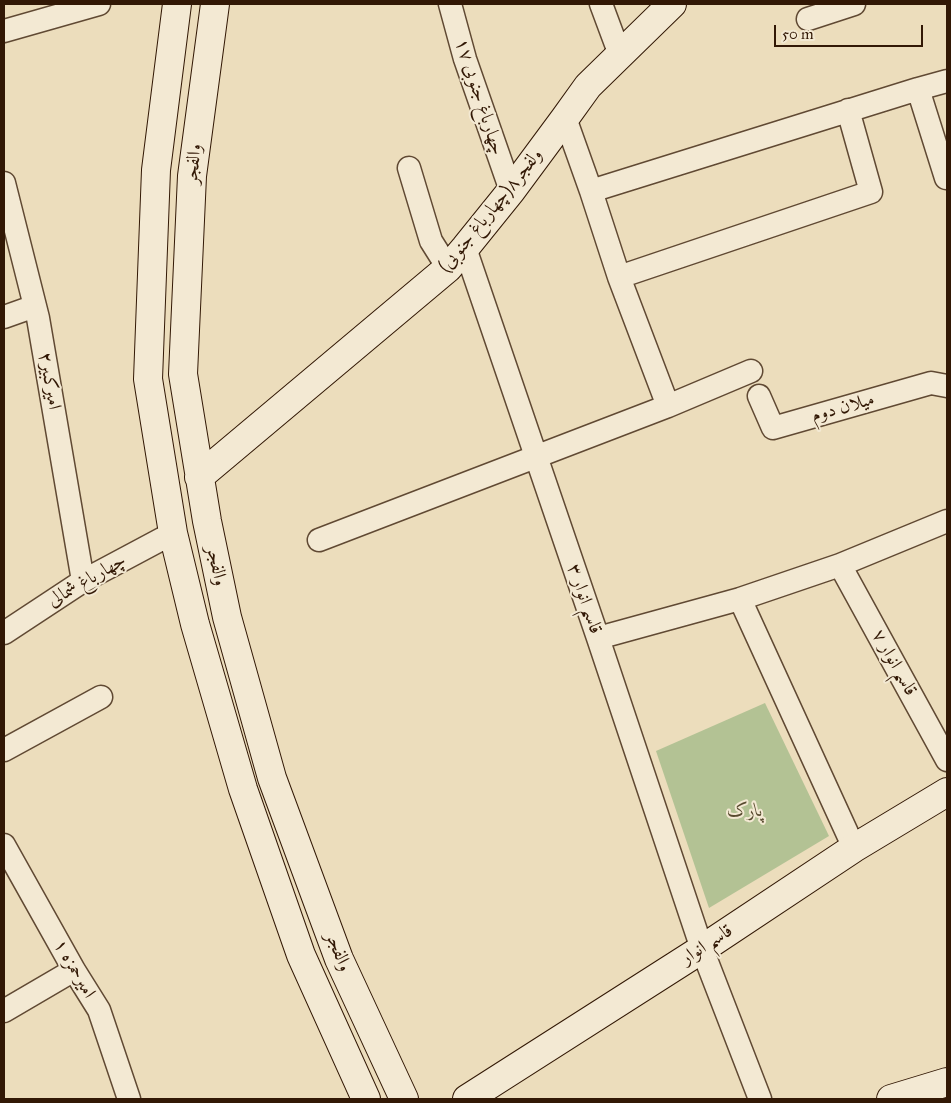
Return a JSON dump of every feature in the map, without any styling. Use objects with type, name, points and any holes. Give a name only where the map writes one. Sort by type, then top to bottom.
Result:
[{"type":"main road","name":"والفجر","points":[[177,4],[156,170],[148,378],[173,533],[196,624],[243,789],[301,955],[366,1099]]},
{"type":"main road","name":"والفجر","points":[[215,4],[192,176],[184,374],[206,521],[227,617],[272,778],[339,959],[404,1099]]},
{"type":"main road","name":"ولفجر۸(چهارباغ جنوبی)","points":[[199,477],[457,258],[510,191],[588,86],[672,4]]},
{"type":"main road","points":[[167,86],[179,93],[186,94],[192,94],[205,87]]},
{"type":"main road","points":[[156,170],[165,164],[176,163],[185,167],[192,176]]},
{"type":"main road","name":"قاسم انوار","points":[[467,1099],[702,949],[854,848],[947,792]]},
{"type":"main road","points":[[891,1099],[947,1082]]},
{"type":"street","points":[[4,32],[99,4]]},
{"type":"street","name":"چهارباغ جنوبی ۱۷","points":[[450,4],[464,59],[510,191]]},
{"type":"street","points":[[601,4],[620,54]]},
{"type":"street","points":[[808,19],[854,4]]},
{"type":"street","points":[[591,191],[918,88],[947,81]]},
{"type":"street","points":[[918,88],[946,178]]},
{"type":"street","points":[[619,277],[871,192],[848,110]]},
{"type":"street","points":[[565,118],[619,277],[668,406]]},
{"type":"street","name":"قاسم انوار ۳","points":[[409,168],[431,241],[457,258],[535,456],[702,949],[760,1099]]},
{"type":"street","name":"امیرکبیر۲","points":[[4,183],[35,306],[83,581]]},
{"type":"street","points":[[4,317],[35,306]]},
{"type":"street","points":[[319,540],[668,406],[751,371]]},
{"type":"street","name":"میلان دوم","points":[[759,396],[773,428],[931,383],[947,386]]},
{"type":"street","points":[[598,638],[740,599],[840,565],[947,521]]},
{"type":"street","name":"چهارباغ شمالی","points":[[4,633],[83,581],[173,533]]},
{"type":"street","name":"قاسم انوار ۷","points":[[840,565],[947,760]]},
{"type":"street","points":[[740,599],[854,848]]},
{"type":"street","points":[[4,750],[101,696]]},
{"type":"street","name":"امیرحمزه ۱","points":[[6,853],[98,1010],[129,1099]]},
{"type":"street","points":[[4,1011],[74,970]]},
{"type":"green space","name":"پارک","points":[[765,703],[829,836],[709,908],[656,751]]}]
